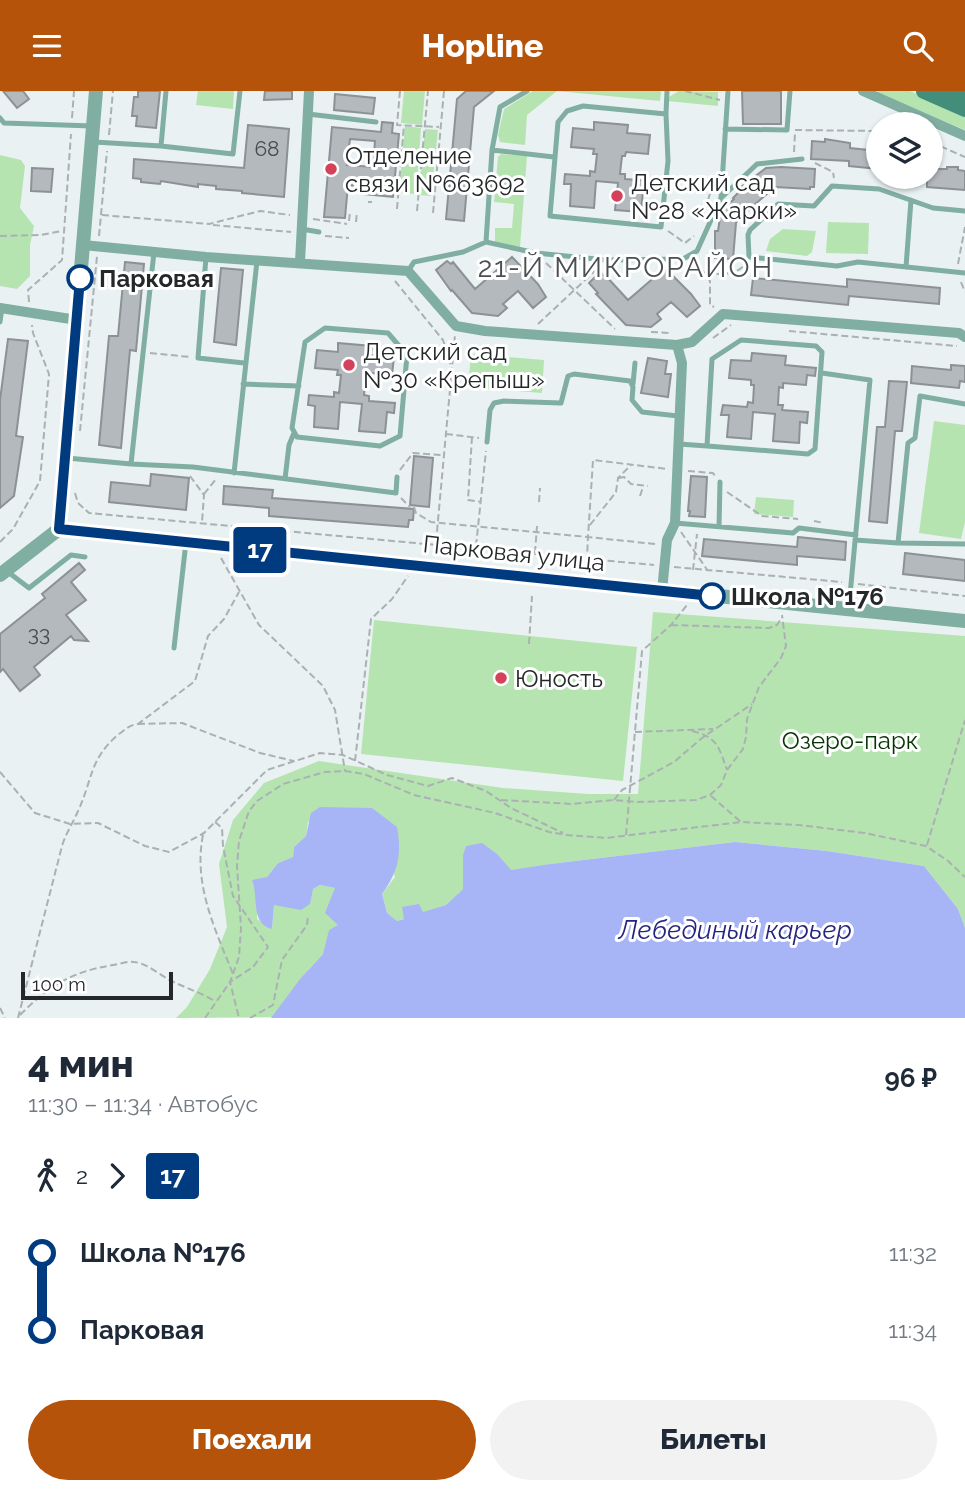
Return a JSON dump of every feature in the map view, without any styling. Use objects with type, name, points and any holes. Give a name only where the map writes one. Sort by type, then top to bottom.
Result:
[{"type":"main road","points":[[924,91],[965,109]]},
{"type":"main road","points":[[952,91],[965,96]]},
{"type":"street","points":[[3,573],[59,529],[77,320],[91,245],[92,142],[96,91]]},
{"type":"street","points":[[300,262],[309,91]]},
{"type":"street","points":[[863,91],[965,136]]},
{"type":"street","points":[[91,245],[206,257],[408,271],[456,326],[485,331],[677,345],[692,342],[723,314],[959,333],[965,337]]},
{"type":"street","points":[[1,308],[77,320]]},
{"type":"street","points":[[662,590],[667,540],[675,523],[682,363],[677,345]]},
{"type":"street","name":"Парковая улица","points":[[59,529],[965,621]]},
{"type":"lane","points":[[161,146],[166,91]]},
{"type":"lane","points":[[92,142],[233,154],[240,91]]},
{"type":"lane","points":[[486,242],[492,150],[500,107],[527,91]]},
{"type":"lane","points":[[666,114],[583,106],[568,111],[558,122],[550,216],[661,226],[668,161],[667,91]]},
{"type":"lane","points":[[408,271],[414,262],[463,252],[486,242],[536,253],[606,260],[683,259],[691,256],[702,243],[721,198],[729,91]]},
{"type":"lane","points":[[725,129],[787,130],[790,91]]},
{"type":"lane","points":[[308,114],[376,122]]},
{"type":"lane","points":[[0,118],[4,123],[93,126]]},
{"type":"lane","points":[[492,150],[554,157]]},
{"type":"lane","points":[[721,198],[757,164],[802,159]]},
{"type":"lane","points":[[965,211],[933,208],[879,189],[832,186],[814,206],[778,204],[748,235],[748,257],[837,267],[858,262],[965,273]]},
{"type":"lane","points":[[906,267],[911,200]]},
{"type":"lane","points":[[303,227],[319,232]]},
{"type":"lane","points":[[131,464],[154,252]]},
{"type":"lane","points":[[206,257],[198,358],[244,363]]},
{"type":"lane","points":[[234,473],[257,261]]},
{"type":"lane","points":[[0,323],[1,308]]},
{"type":"lane","points":[[325,328],[388,333],[407,355],[400,436],[380,446],[297,437],[294,433],[292,428],[305,342],[325,328]]},
{"type":"lane","points":[[677,443],[707,446],[808,454],[815,449],[822,373],[822,352],[817,346],[741,340],[712,359],[707,446]]},
{"type":"lane","points":[[635,363],[632,400],[642,412],[678,416]]},
{"type":"lane","points":[[822,373],[870,380],[849,610]]},
{"type":"lane","points":[[487,441],[490,410],[494,403],[561,403],[568,376],[574,374],[624,379],[630,381],[633,387]]},
{"type":"lane","points":[[243,384],[299,386]]},
{"type":"lane","points":[[898,543],[908,443],[915,438],[920,396],[965,404]]},
{"type":"lane","points":[[285,479],[289,445],[294,433]]},
{"type":"lane","points":[[65,458],[222,471],[396,493],[397,477]]},
{"type":"lane","points":[[719,527],[720,482]]},
{"type":"lane","points":[[675,523],[793,533],[799,529],[824,531],[898,543],[965,544]]},
{"type":"lane","points":[[174,648],[186,542]]},
{"type":"lane","points":[[3,573],[29,589],[71,555],[85,557]]},
{"type":"path","points":[[80,432],[91,245],[101,215],[113,91]]},
{"type":"path","points":[[400,91],[397,125],[440,127]]},
{"type":"path","points":[[417,211],[428,91]]},
{"type":"path","points":[[432,213],[444,91]]},
{"type":"path","points":[[685,91],[722,101]]},
{"type":"path","points":[[397,209],[404,125]]},
{"type":"path","points":[[787,130],[866,131]]},
{"type":"path","points":[[794,160],[795,130]]},
{"type":"path","points":[[943,147],[965,156]]},
{"type":"path","points":[[815,163],[833,172],[835,186]]},
{"type":"path","points":[[702,218],[714,181]]},
{"type":"path","points":[[209,224],[260,211],[303,227]]},
{"type":"path","points":[[101,215],[209,224],[303,227],[348,223],[350,212]]},
{"type":"path","points":[[356,222],[357,212]]},
{"type":"path","points":[[661,226],[685,243],[691,241],[698,231]]},
{"type":"path","points":[[965,227],[956,272],[965,292]]},
{"type":"path","points":[[0,236],[40,235],[63,231]]},
{"type":"path","points":[[325,236],[349,238]]},
{"type":"path","points":[[536,253],[616,330],[603,329]]},
{"type":"path","points":[[691,256],[710,281],[710,305],[723,314]]},
{"type":"path","points":[[705,274],[731,274],[743,268],[748,257]]},
{"type":"path","points":[[549,326],[535,326],[606,260]]},
{"type":"path","points":[[393,278],[443,340],[451,366]]},
{"type":"path","points":[[710,341],[732,325],[741,340]]},
{"type":"path","points":[[436,544],[456,326]]},
{"type":"path","points":[[779,330],[965,347]]},
{"type":"path","points":[[643,331],[670,333]]},
{"type":"path","points":[[143,353],[198,358]]},
{"type":"path","points":[[445,434],[487,441],[475,547]]},
{"type":"path","points":[[472,437],[468,500],[481,502]]},
{"type":"path","points":[[397,477],[401,467],[413,453],[443,455]]},
{"type":"path","points":[[587,558],[593,460],[713,473],[726,491],[762,516],[800,520]]},
{"type":"path","points":[[589,525],[617,492],[618,478],[631,464]]},
{"type":"path","points":[[183,467],[204,495]]},
{"type":"path","points":[[202,523],[204,495],[222,471]]},
{"type":"path","points":[[618,478],[624,477],[631,484],[648,487]]},
{"type":"path","points":[[640,496],[644,486]]},
{"type":"path","points":[[539,502],[540,488]]},
{"type":"path","points":[[75,491],[78,503],[89,513],[475,547],[965,596]]},
{"type":"path","points":[[396,493],[420,516],[431,522],[667,545]]},
{"type":"path","points":[[812,521],[824,522],[824,531]]},
{"type":"path","points":[[675,523],[708,572]]},
{"type":"path","points":[[535,554],[537,526]]},
{"type":"path","points":[[693,570],[697,526]]},
{"type":"path","points":[[214,545],[259,625],[323,687],[335,710],[345,771]]},
{"type":"path","points":[[355,761],[371,619],[392,599],[409,575],[410,565]]},
{"type":"path","points":[[138,724],[195,681],[208,636],[224,619],[239,592]]},
{"type":"path","points":[[529,644],[532,596]]},
{"type":"path","points":[[626,836],[642,651],[671,625],[688,605]]},
{"type":"path","points":[[499,800],[572,804],[614,800],[696,800],[710,795],[721,785],[727,770],[743,748],[747,719],[759,687],[786,646],[783,616],[777,625],[769,628],[671,625]]},
{"type":"path","points":[[614,800],[622,790],[674,762],[707,734],[753,704]]},
{"type":"path","points":[[926,846],[965,720]]},
{"type":"path","points":[[19,1017],[61,846],[78,811],[93,764],[108,743],[130,725],[182,723],[260,753],[295,761]]},
{"type":"path","points":[[634,732],[716,729]]},
{"type":"path","points":[[688,730],[707,734],[714,740],[727,770]]},
{"type":"path","points":[[0,772],[35,813],[70,824],[98,824],[145,846],[169,852],[204,833],[267,770],[320,753],[343,755],[387,775],[428,786],[452,778],[486,791],[511,809],[567,835]]},
{"type":"path","points":[[205,1018],[230,982],[241,948],[237,866],[239,841],[249,811],[257,801],[283,784],[325,772],[363,774],[414,795],[495,813],[549,832],[567,835],[606,838],[741,822],[852,831],[926,846],[965,877]]},
{"type":"path","points":[[710,795],[741,822]]},
{"type":"path","points":[[214,822],[222,828],[233,897],[268,947],[253,967],[230,982]]},
{"type":"path","points":[[204,833],[199,863],[202,882],[211,921],[233,975]]},
{"type":"path","points":[[250,1018],[273,1005],[282,960],[307,925],[308,916]]},
{"type":"path","points":[[19,1017],[37,997],[70,976],[90,969],[132,961],[202,993],[217,1003]]},
{"type":"path","points":[[230,982],[239,1018]]},
{"type":"path","points":[[0,1008],[5,1018]]},
{"type":"green space","points":[[198,91],[234,91],[233,109],[196,105]]},
{"type":"green space","points":[[404,91],[425,91],[422,125],[401,123]]},
{"type":"green space","points":[[533,91],[557,91],[527,115],[525,145],[500,142],[498,135],[504,109]]},
{"type":"green space","points":[[557,91],[660,91],[661,92],[660,101]]},
{"type":"green space","points":[[679,91],[718,92],[718,106],[667,101]]},
{"type":"green space","points":[[910,91],[965,115],[965,130],[943,121],[943,112],[922,112],[877,93]]},
{"type":"green space","points":[[405,126],[421,128],[416,194],[399,193]]},
{"type":"green space","points":[[425,129],[438,130],[431,196],[419,195]]},
{"type":"green space","points":[[501,154],[527,156],[520,247],[495,242],[495,228],[512,228],[514,204],[494,202],[498,157]]},
{"type":"green space","points":[[0,155],[21,160],[25,166],[20,208],[34,226],[30,245],[30,276],[17,289],[0,286]]},
{"type":"green space","points":[[828,222],[869,223],[868,254],[826,253]]},
{"type":"green space","points":[[783,229],[816,231],[812,252],[807,256],[766,251],[770,239]]},
{"type":"green space","points":[[471,354],[544,360],[542,393],[468,387]]},
{"type":"green space","points":[[934,421],[965,425],[965,522],[961,539],[919,533]]},
{"type":"green space","points":[[756,497],[794,500],[793,517],[754,514]]},
{"type":"green space","name":"Озеро-парк","points":[[653,612],[965,636],[965,928],[958,909],[924,866],[827,851],[735,842],[510,871],[497,854],[463,855],[463,889],[446,905],[397,921],[387,913],[382,894],[395,877],[372,808],[352,808],[308,822],[306,836],[294,847],[293,857],[278,863],[267,877],[253,881],[257,892],[257,919],[272,929],[274,905],[310,897],[313,889],[320,885],[335,888],[339,925],[323,954],[273,1017],[176,1018],[187,1007],[210,969],[227,927],[219,864],[233,820],[264,783],[319,761],[503,788],[588,794],[638,794]]},
{"type":"green space","name":"Юность","points":[[374,620],[637,647],[623,781],[361,754]]},
{"type":"water","name":"Лебединый карьер","points":[[320,807],[372,808],[397,827],[397,863],[382,894],[387,913],[397,921],[404,919],[402,907],[419,904],[423,912],[446,905],[463,889],[463,855],[466,846],[482,843],[497,854],[511,870],[735,842],[827,851],[924,866],[958,909],[965,928],[965,1018],[271,1018],[323,954],[329,930],[338,925],[325,913],[335,888],[320,885],[313,889],[310,904],[301,910],[274,905],[272,929],[265,926],[258,916],[252,880],[267,877],[278,863],[293,857],[294,847],[306,836],[311,813]]},
{"type":"building","points":[[3,91],[23,91],[29,99],[17,108]]},
{"type":"building","points":[[138,91],[160,91],[156,128],[136,126],[137,116],[132,116],[134,97],[138,97]]},
{"type":"building","points":[[265,91],[292,91],[292,99],[264,100]]},
{"type":"building","points":[[466,91],[494,91],[474,107],[464,221],[446,219],[457,99]]},
{"type":"building","points":[[742,91],[781,91],[781,124],[743,124]]},
{"type":"building","points":[[335,94],[375,98],[373,114],[334,110]]},
{"type":"building","points":[[382,122],[393,123],[392,133],[399,134],[393,197],[364,194],[364,187],[348,185],[345,218],[324,217],[332,127],[381,132]],"holes":[[[350,139],[375,141],[373,167],[347,165]]]},
{"type":"building","points":[[594,122],[628,125],[627,133],[650,135],[648,154],[626,152],[625,156],[622,156],[620,174],[625,174],[625,179],[651,181],[650,192],[643,191],[641,212],[615,210],[618,183],[596,181],[594,208],[570,206],[571,184],[564,184],[565,174],[590,176],[590,171],[595,172],[597,154],[593,154],[594,149],[571,147],[573,128],[594,130]]},
{"type":"building","points":[[248,125],[289,129],[284,197],[242,193],[198,184],[198,187],[161,181],[160,184],[141,182],[141,179],[133,178],[134,159],[244,168]]},
{"type":"building","points":[[825,139],[850,143],[850,148],[866,150],[866,168],[849,166],[849,161],[811,159],[812,141],[825,142]]},
{"type":"building","points":[[958,167],[958,170],[965,171],[965,190],[943,188],[943,169]]},
{"type":"building","points":[[32,168],[53,169],[51,192],[31,191]]},
{"type":"building","points":[[766,168],[815,169],[814,187],[775,187],[736,223],[733,259],[715,258],[715,231],[718,231],[721,211],[734,199],[739,192],[737,190]]},
{"type":"building","points":[[512,257],[538,284],[546,297],[533,308],[518,291],[503,304],[507,308],[498,316],[472,313],[436,270],[447,261],[451,264],[453,262],[475,289]]},
{"type":"building","points":[[125,262],[144,264],[136,351],[130,350],[121,448],[99,445],[109,336],[118,336]]},
{"type":"building","points":[[221,268],[243,270],[236,345],[214,342]]},
{"type":"building","points":[[665,268],[700,306],[687,317],[671,302],[657,314],[661,319],[651,327],[626,325],[589,283],[600,272],[628,300]]},
{"type":"building","points":[[753,278],[847,287],[847,279],[940,288],[939,304],[849,296],[848,305],[751,295]]},
{"type":"building","points":[[8,339],[28,341],[16,436],[23,437],[14,496],[0,508],[0,400]]},
{"type":"building","points":[[338,343],[372,346],[371,355],[394,357],[392,375],[370,373],[369,378],[366,378],[364,395],[369,396],[369,401],[395,403],[394,413],[387,412],[385,433],[359,431],[362,404],[340,402],[338,429],[314,427],[315,406],[308,405],[309,395],[334,397],[334,392],[339,393],[341,375],[337,375],[338,370],[315,368],[317,350],[338,352]]},
{"type":"building","points":[[752,353],[786,356],[785,365],[816,368],[815,376],[807,375],[806,385],[783,383],[783,388],[779,387],[778,405],[783,405],[782,410],[808,412],[807,423],[800,422],[799,443],[773,441],[775,414],[753,412],[751,439],[727,437],[729,415],[721,415],[723,405],[747,407],[748,402],[753,403],[754,385],[751,385],[751,380],[729,378],[731,360],[751,361]]},
{"type":"building","points":[[648,358],[667,361],[665,374],[671,374],[668,397],[641,393]]},
{"type":"building","points":[[951,365],[965,366],[965,382],[960,381],[959,388],[911,383],[912,366],[951,370]]},
{"type":"building","points":[[889,381],[907,382],[902,431],[895,431],[887,523],[869,521],[877,427],[885,427]]},
{"type":"building","points":[[414,456],[433,458],[429,507],[410,505]]},
{"type":"building","points":[[151,474],[189,478],[186,510],[109,502],[111,482],[150,486]]},
{"type":"building","points":[[691,476],[707,477],[705,517],[689,516]]},
{"type":"building","points":[[224,486],[273,490],[272,498],[414,509],[413,520],[409,520],[408,527],[269,516],[269,508],[223,504]]},
{"type":"building","points":[[798,537],[846,542],[845,560],[797,556],[797,565],[702,556],[704,539],[797,547]]},
{"type":"building","points":[[905,553],[965,560],[965,581],[903,574]]},
{"type":"building","points":[[79,563],[85,570],[71,582],[86,600],[66,615],[88,641],[74,640],[71,636],[34,667],[40,675],[20,691],[3,669],[0,672],[0,634],[45,598],[42,594]]},
{"type":"bus line","name":"17","points":[[80,278],[59,529],[712,596]]},
{"type":"place","name":"Отделение связи №663692","points":[[331,169]]},
{"type":"place","name":"Детский сад №28 «Жарки»","points":[[617,196]]},
{"type":"place","name":"Парковая","points":[[80,278]]},
{"type":"place","name":"Детский сад №30 «Крепыш»","points":[[349,365]]},
{"type":"place","name":"Школа №176","points":[[712,596]]},
{"type":"place","name":"Юность","points":[[501,678]]},
{"type":"district","name":"21-Й МИКРОРАЙОН","points":[[626,267]]}]
